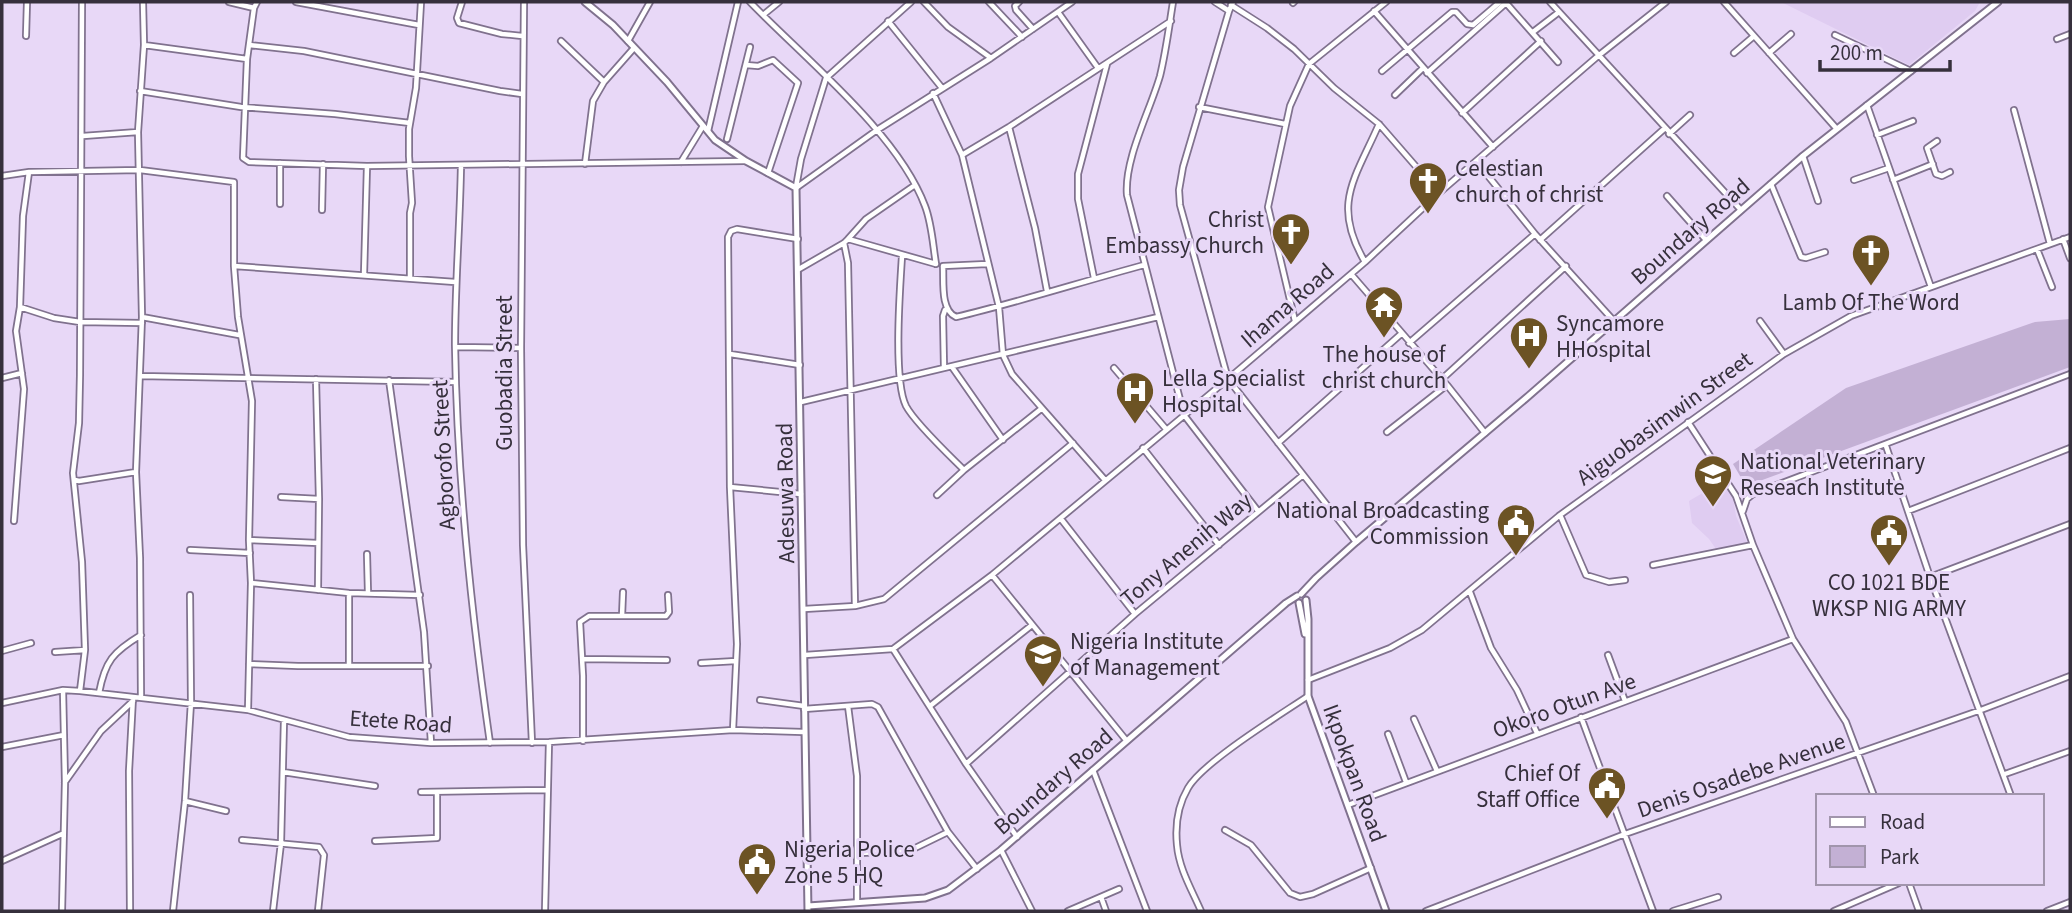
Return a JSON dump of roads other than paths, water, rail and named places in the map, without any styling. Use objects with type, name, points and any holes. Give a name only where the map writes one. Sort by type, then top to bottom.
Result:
[{"type":"street","points":[[26,36],[27,2]]},
{"type":"street","points":[[80,691],[85,650],[82,562],[73,473],[80,399],[82,2]]},
{"type":"street","points":[[141,698],[135,472],[142,320],[138,132],[144,45],[143,2]]},
{"type":"street","points":[[229,2],[254,8]]},
{"type":"street","points":[[257,2],[247,59],[243,158],[253,163],[410,166],[746,161]]},
{"type":"street","points":[[296,2],[419,25]]},
{"type":"street","points":[[410,278],[410,123],[417,74],[421,2]]},
{"type":"street","points":[[462,2],[457,18],[459,23],[522,36]]},
{"type":"street","name":"Guobadia Street","points":[[524,2],[521,348],[523,545],[532,743]]},
{"type":"street","points":[[585,2],[628,41],[723,146],[796,188],[877,130],[991,58],[1072,2]]},
{"type":"street","points":[[628,41],[650,2]]},
{"type":"street","points":[[681,163],[705,129],[738,2]]},
{"type":"street","points":[[750,2],[877,130],[915,185],[926,208],[936,264]]},
{"type":"street","points":[[763,15],[779,2]]},
{"type":"street","points":[[827,78],[911,2]]},
{"type":"street","points":[[924,2],[948,27],[991,58]]},
{"type":"street","points":[[989,2],[1022,37]]},
{"type":"street","points":[[1019,2],[1015,6],[1016,10],[1033,29]]},
{"type":"street","points":[[1173,2],[1160,77],[1128,174],[1127,195],[1184,415],[1258,511]]},
{"type":"street","points":[[1215,2],[1231,6],[1268,28],[1379,124],[1439,192]]},
{"type":"street","points":[[1295,321],[1268,207],[1285,124],[1309,64],[1386,2]]},
{"type":"street","points":[[1382,71],[1452,12],[1467,24],[1473,25],[1500,2]]},
{"type":"street","points":[[1395,95],[1507,2],[1558,62]]},
{"type":"street","points":[[1550,2],[1741,210]]},
{"type":"street","name":"Ihama Road","points":[[893,649],[1061,519],[1351,274],[1439,192],[1666,2]]},
{"type":"street","points":[[1724,2],[1836,128]]},
{"type":"street","name":"Boundary Road","points":[[808,908],[925,898],[948,890],[977,869],[1286,603],[1301,599],[1316,578],[1356,542],[1770,184],[1836,128],[1912,72],[1998,2]]},
{"type":"street","points":[[1231,6],[1199,107],[1183,167],[1179,198],[1228,379],[1356,542]]},
{"type":"street","points":[[1374,11],[1493,146]]},
{"type":"street","points":[[1058,12],[1098,69]]},
{"type":"street","points":[[1533,32],[1559,12]]},
{"type":"street","points":[[962,155],[1172,20]]},
{"type":"street","points":[[888,21],[942,88]]},
{"type":"street","points":[[1769,53],[1791,34]]},
{"type":"street","points":[[2057,39],[2070,34]]},
{"type":"street","points":[[1835,35],[1912,72]]},
{"type":"street","points":[[1734,53],[1754,36]]},
{"type":"street","points":[[561,41],[604,82]]},
{"type":"street","points":[[1462,113],[1541,41]]},
{"type":"street","points":[[144,45],[247,59]]},
{"type":"street","points":[[249,45],[304,51],[522,94]]},
{"type":"street","points":[[727,139],[750,47]]},
{"type":"street","points":[[585,164],[590,106],[604,82],[634,48]]},
{"type":"street","points":[[746,65],[758,66],[773,60],[797,83],[768,173]]},
{"type":"street","points":[[1094,278],[1078,200],[1078,174],[1107,63]]},
{"type":"street","name":"Adesuwa Road","points":[[808,908],[796,188],[809,132],[827,78]]},
{"type":"street","points":[[139,91],[245,107],[410,123]]},
{"type":"street","points":[[933,93],[962,155],[976,207],[999,307],[1003,355],[1012,374],[1105,480]]},
{"type":"street","points":[[1867,105],[1931,287]]},
{"type":"street","points":[[1199,107],[1285,124]]},
{"type":"street","points":[[2014,110],[2050,244]]},
{"type":"street","points":[[1669,134],[1690,115]]},
{"type":"street","points":[[1877,135],[1913,121]]},
{"type":"street","points":[[1365,261],[1350,231],[1348,201],[1379,124]]},
{"type":"street","points":[[1009,127],[1035,228],[1047,291]]},
{"type":"street","points":[[1540,240],[1664,129]]},
{"type":"street","points":[[83,136],[138,132]]},
{"type":"street","points":[[1937,141],[1927,148],[1938,176],[1950,172]]},
{"type":"street","points":[[1803,156],[1818,201]]},
{"type":"street","points":[[1476,161],[1540,240],[1613,320]]},
{"type":"street","points":[[280,163],[280,204]]},
{"type":"street","points":[[322,210],[323,164]]},
{"type":"street","points":[[1893,180],[1933,164]]},
{"type":"street","name":"Agborofo Street","points":[[460,165],[460,219],[455,282],[456,382],[467,566],[490,743]]},
{"type":"street","points":[[364,275],[367,166]]},
{"type":"street","points":[[1854,180],[1889,168]]},
{"type":"street","points":[[2,176],[29,172],[140,170],[234,182],[234,266],[239,335],[252,401],[248,710]]},
{"type":"street","points":[[14,521],[24,389],[16,331],[20,307],[23,216],[29,172]]},
{"type":"street","points":[[1770,184],[1801,257],[1825,252]]},
{"type":"street","points":[[799,269],[846,241],[866,219],[915,185]]},
{"type":"street","points":[[1667,196],[1706,240]]},
{"type":"street","points":[[733,730],[736,606],[730,487],[729,233],[737,229],[798,239]]},
{"type":"street","points":[[1409,343],[1535,234]]},
{"type":"street","name":"Aiguobasimwin Street","points":[[1308,680],[1407,640],[1560,515],[1784,354],[1851,316],[2070,237]]},
{"type":"street","points":[[2063,239],[2070,258]]},
{"type":"street","points":[[846,241],[943,266],[987,264]]},
{"type":"street","points":[[846,241],[855,606]]},
{"type":"street","points":[[2037,249],[2052,287]]},
{"type":"street","points":[[902,256],[898,305],[901,393],[907,408],[964,470]]},
{"type":"street","points":[[946,309],[956,317],[1144,265]]},
{"type":"street","points":[[234,266],[455,282]]},
{"type":"street","points":[[943,266],[946,309],[943,316],[944,368]]},
{"type":"street","points":[[1442,379],[1566,266]]},
{"type":"street","points":[[1351,274],[1485,433]]},
{"type":"street","points":[[20,307],[54,318],[80,322],[142,320],[239,335]]},
{"type":"street","points":[[801,402],[1158,317]]},
{"type":"street","points":[[1760,321],[1784,354]]},
{"type":"street","points":[[1278,443],[1401,334]]},
{"type":"street","points":[[455,347],[521,348]]},
{"type":"street","points":[[730,354],[800,365]]},
{"type":"street","points":[[952,367],[1003,440]]},
{"type":"street","points":[[1114,368],[1166,429]]},
{"type":"street","points":[[2,378],[22,373]]},
{"type":"street","points":[[1742,512],[1747,499],[1753,494],[2070,374]]},
{"type":"street","points":[[140,376],[456,382]]},
{"type":"street","points":[[316,379],[318,590]]},
{"type":"street","points":[[389,380],[420,595],[428,666],[431,743]]},
{"type":"street","points":[[1387,432],[1447,385]]},
{"type":"street","points":[[937,495],[1041,409]]},
{"type":"street","points":[[1688,422],[1736,496],[1753,545],[1793,639],[1846,722],[1873,794]]},
{"type":"street","points":[[804,609],[855,606],[884,599],[1073,443]]},
{"type":"street","points":[[1885,446],[2010,794]]},
{"type":"street","points":[[1143,447],[1219,545]]},
{"type":"street","points":[[1908,511],[2070,448]]},
{"type":"street","points":[[74,479],[79,481],[135,472]]},
{"type":"street","name":"Tony Anenih Way","points":[[966,764],[1135,614],[1303,475]]},
{"type":"street","points":[[730,487],[802,494]]},
{"type":"street","points":[[1736,496],[1747,499]]},
{"type":"street","points":[[281,497],[319,499]]},
{"type":"street","points":[[1560,515],[1586,575],[1609,582],[1625,580]]},
{"type":"street","points":[[1061,519],[1135,614]]},
{"type":"street","points":[[1930,577],[2070,524]]},
{"type":"street","points":[[249,540],[318,543]]},
{"type":"street","points":[[1653,565],[1753,545]]},
{"type":"street","points":[[190,550],[250,553]]},
{"type":"street","points":[[367,554],[368,593]]},
{"type":"street","points":[[992,575],[1126,740]]},
{"type":"street","points":[[251,583],[349,593],[420,595]]},
{"type":"street","points":[[1470,591],[1491,648],[1517,690],[1537,733]]},
{"type":"street","points":[[622,616],[623,592]]},
{"type":"street","points":[[348,666],[349,593]]},
{"type":"street","points":[[173,911],[186,801],[191,702],[190,595]]},
{"type":"street","points":[[583,741],[580,622],[584,618],[666,616],[668,595]]},
{"type":"street","name":"Ikpokpan Road","points":[[1301,599],[1307,644],[1308,696],[1386,911]]},
{"type":"street","points":[[930,706],[1032,625]]},
{"type":"street","points":[[99,693],[107,662],[122,646],[141,634]]},
{"type":"street","name":"Okoro Otun Ave","points":[[1348,805],[1793,639]]},
{"type":"street","points":[[2,651],[31,643]]},
{"type":"street","points":[[805,654],[893,649],[966,764],[1017,837]]},
{"type":"street","points":[[55,652],[85,650]]},
{"type":"street","points":[[1608,655],[1625,701]]},
{"type":"street","points":[[582,659],[667,660]]},
{"type":"street","points":[[701,663],[736,660]]},
{"type":"street","points":[[250,664],[428,666]]},
{"type":"street","name":"Denis Osadebe Avenue","points":[[1426,911],[1625,834],[1981,710],[2070,676]]},
{"type":"street","points":[[62,911],[65,782],[63,690]]},
{"type":"street","name":"Etete Road","points":[[2,703],[63,690],[80,691],[248,710],[341,735],[431,743],[583,741],[733,730],[803,732]]},
{"type":"street","points":[[1200,911],[1183,870],[1177,845],[1177,817],[1189,785],[1217,759],[1308,696]]},
{"type":"street","points":[[65,782],[101,731],[133,699]]},
{"type":"street","points":[[130,911],[129,771],[133,699]]},
{"type":"street","points":[[760,700],[804,708],[872,704],[878,708],[947,832],[977,869]]},
{"type":"street","points":[[848,706],[857,776],[857,902]]},
{"type":"street","points":[[1581,717],[1653,911]]},
{"type":"street","points":[[1414,719],[1437,771]]},
{"type":"street","points":[[273,911],[281,842],[284,720]]},
{"type":"street","points":[[1388,734],[1406,782]]},
{"type":"street","points":[[2,747],[64,735]]},
{"type":"street","points":[[545,911],[549,742]]},
{"type":"street","points":[[2005,774],[2070,751]]},
{"type":"street","points":[[1093,769],[1146,911]]},
{"type":"street","points":[[283,772],[375,786]]},
{"type":"street","points":[[422,792],[547,790]]},
{"type":"street","points":[[375,841],[437,838],[437,792]]},
{"type":"street","points":[[186,801],[226,811]]},
{"type":"street","points":[[1225,830],[1251,845],[1290,892],[1300,897],[1313,894],[1371,868]]},
{"type":"street","points":[[858,853],[909,851],[947,832]]},
{"type":"street","points":[[2,861],[62,834]]},
{"type":"street","points":[[242,840],[319,847],[324,855],[318,911]]},
{"type":"street","points":[[1000,850],[1032,911]]},
{"type":"street","points":[[1834,911],[1894,885]]},
{"type":"street","points":[[1910,885],[1919,911]]},
{"type":"street","points":[[1068,911],[1119,889]]},
{"type":"street","points":[[1101,897],[1106,911]]},
{"type":"street","points":[[1673,911],[1718,897]]},
{"type":"street","points":[[2050,911],[2070,902]]},
{"type":"place","name":"Celestian church of christ","points":[[1428,215]]},
{"type":"place","name":"Christ Embassy Church","points":[[1291,266]]},
{"type":"place","name":"Lamb Of The Word","points":[[1871,287]]},
{"type":"place","name":"The house of christ church","points":[[1384,339]]},
{"type":"place","name":"Syncamore HHospital","points":[[1529,370]]},
{"type":"place","name":"Lella Specialist Hospital","points":[[1135,425]]},
{"type":"place","name":"National Veterinary Reseach Institute","points":[[1713,508]]},
{"type":"place","name":"National Broadcasting Commission","points":[[1516,557]]},
{"type":"place","name":"CO 1021 BDE WKSP NIG ARMY","points":[[1889,567]]},
{"type":"place","name":"Nigeria Institute of Management","points":[[1043,688]]},
{"type":"place","name":"Chief Of Staff Office","points":[[1607,820]]},
{"type":"place","name":"Nigeria Police Zone 5 HQ","points":[[757,896]]}]
